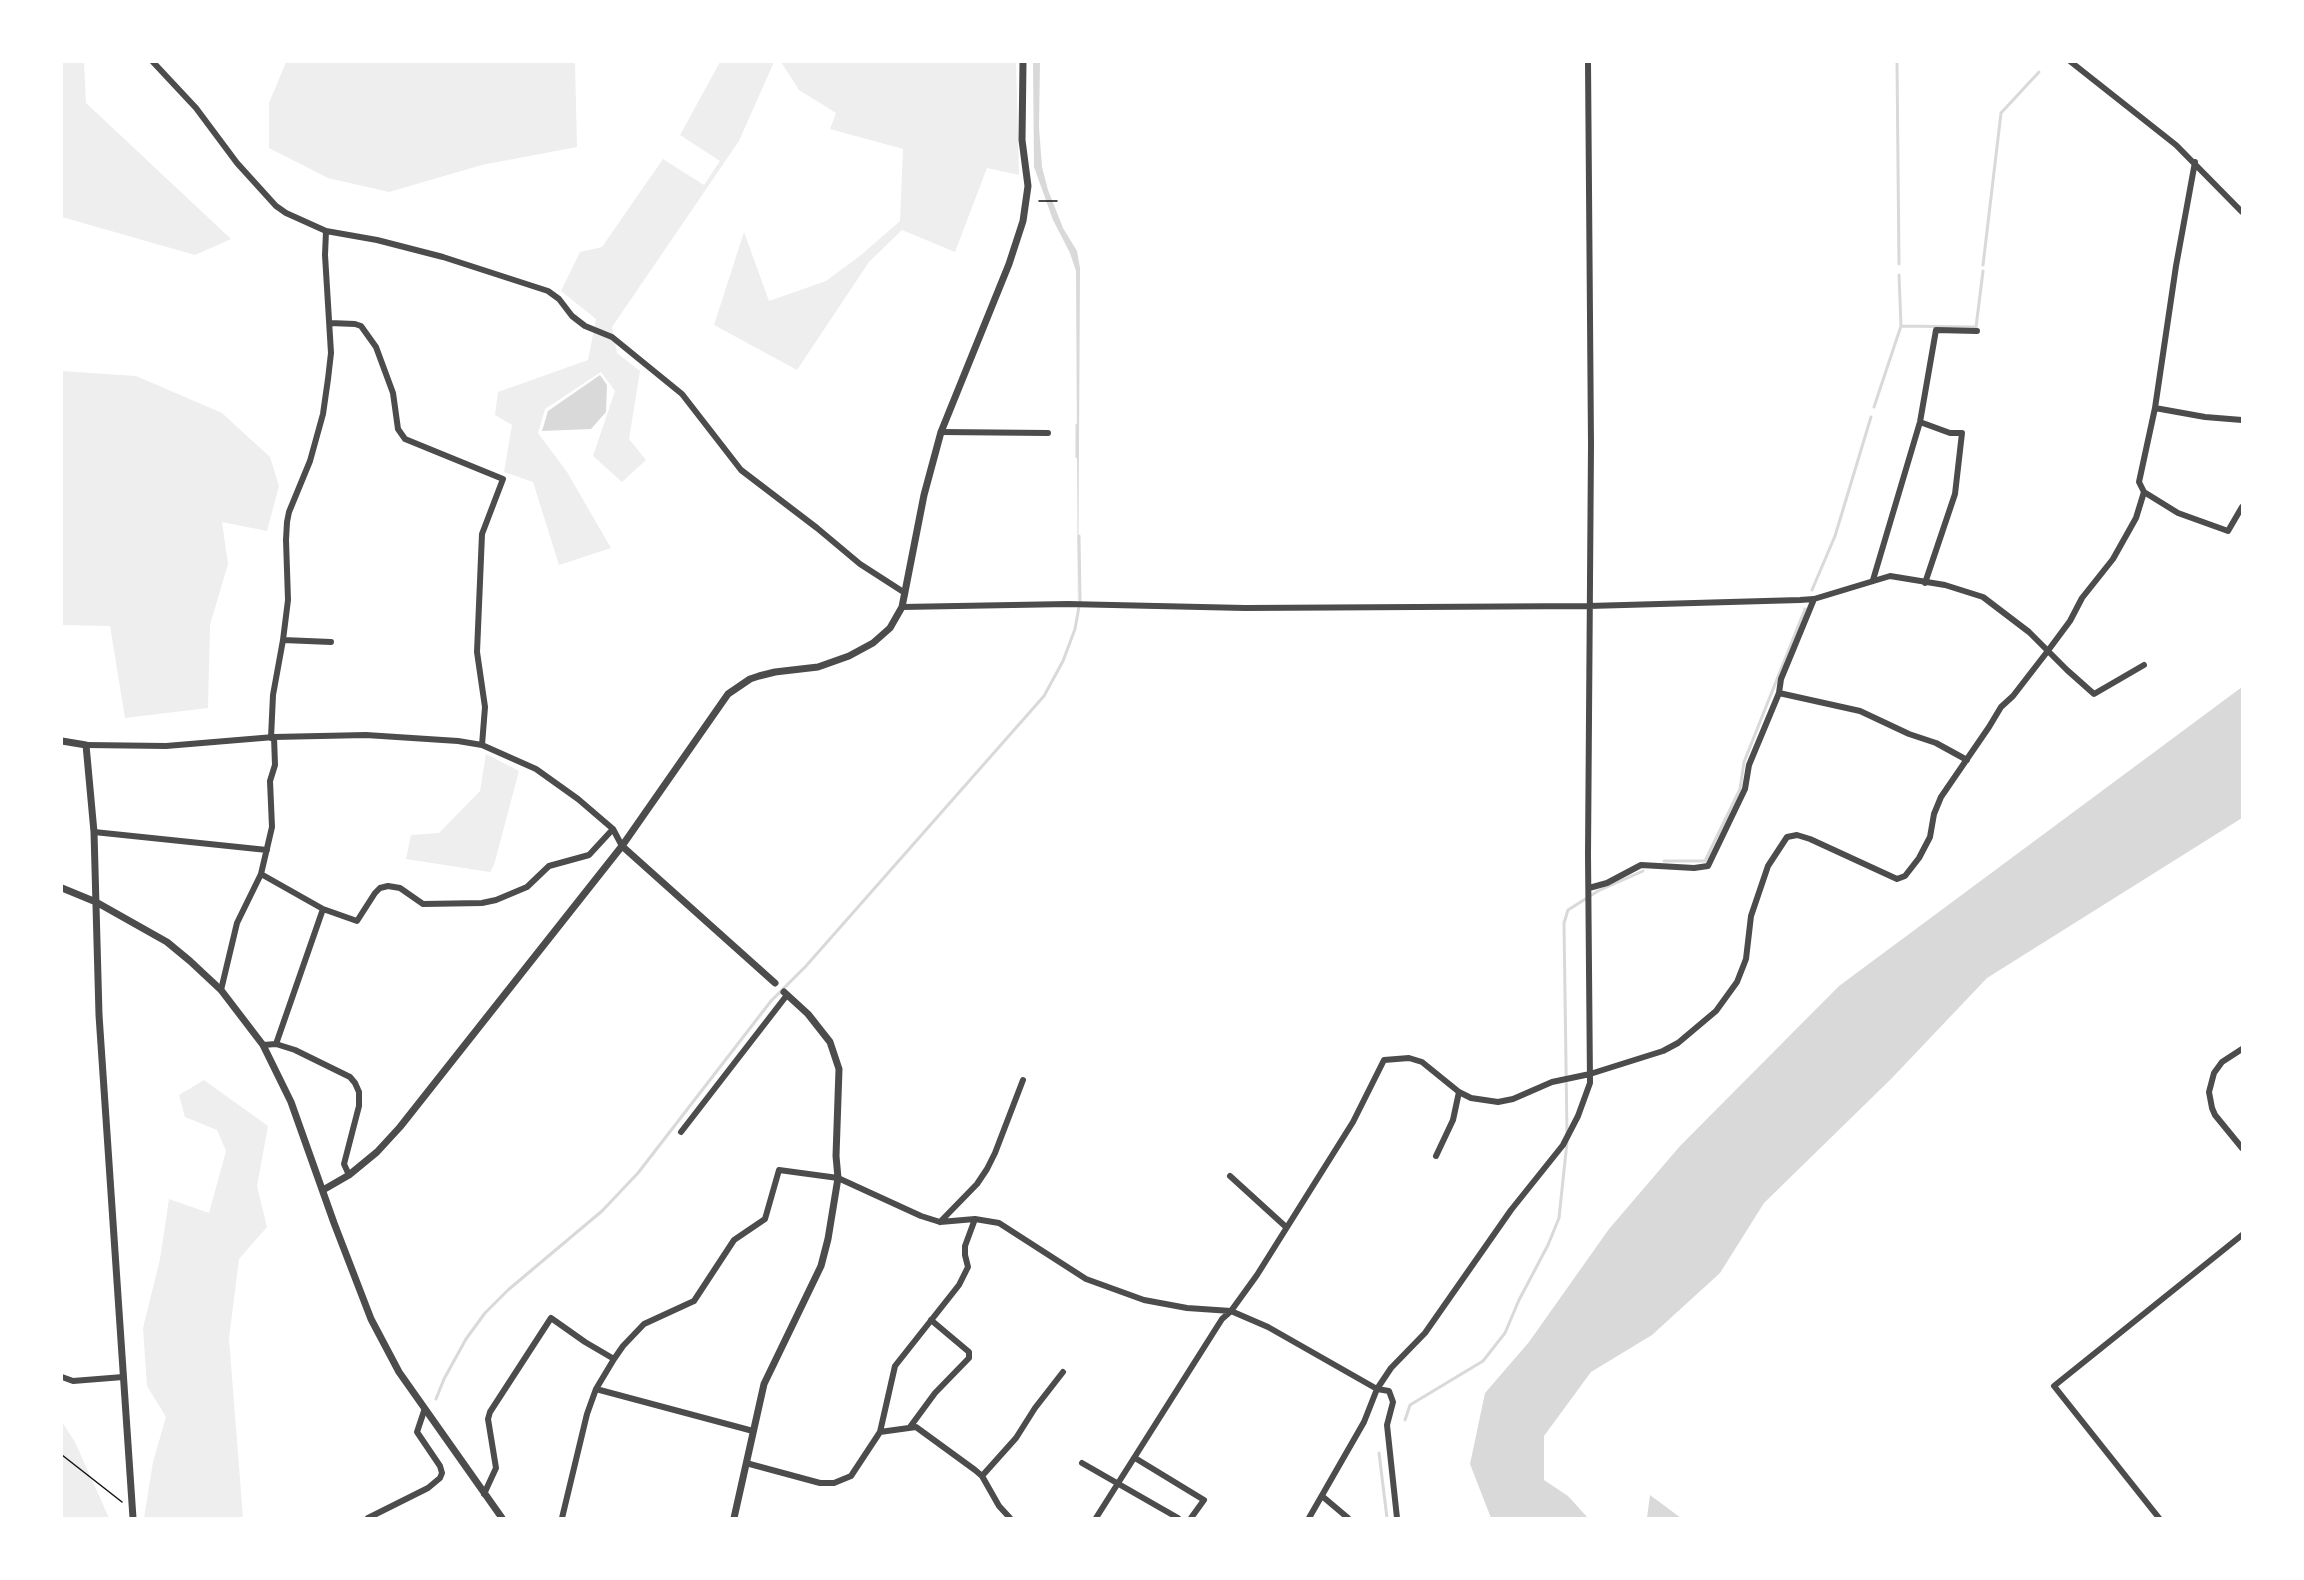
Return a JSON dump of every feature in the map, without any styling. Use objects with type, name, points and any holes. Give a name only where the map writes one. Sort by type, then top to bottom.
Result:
[{"type":"street","points":[[153,62],[196,108],[237,163],[276,206],[326,231],[377,240],[443,256],[548,291],[585,326],[612,337],[682,394],[741,470],[860,564],[905,593]]},
{"type":"street","points":[[323,1190],[349,1175],[377,1152],[400,1127],[622,846],[728,694],[750,679],[775,672],[818,667],[862,650],[890,628],[902,607],[924,495],[941,432],[1009,264],[1027,201],[1028,186],[1022,140],[1023,62]]},
{"type":"street","points":[[1309,1518],[1364,1422],[1377,1389],[1391,1368],[1425,1333],[1511,1210],[1563,1145],[1590,1083],[1591,434],[1588,62]]},
{"type":"street","points":[[2072,62],[2195,162],[2242,212]]},
{"type":"street","points":[[2195,162],[2176,266],[2155,408],[2139,482],[2144,492],[2178,513],[2228,531],[2242,507]]},
{"type":"street","points":[[221,990],[237,923],[261,874],[272,827],[270,781],[275,765],[272,737],[273,695],[284,640],[288,600],[287,522],[310,461],[323,414],[331,353],[325,255],[326,231]]},
{"type":"street","points":[[330,323],[361,326],[376,347],[393,393],[398,429],[405,440],[503,479],[483,534],[477,652],[485,707],[482,745]]},
{"type":"street","points":[[1873,580],[1920,422],[1935,330],[1977,331]]},
{"type":"street","points":[[2155,408],[2205,417],[2242,420]]},
{"type":"street","points":[[1920,422],[1950,433],[1962,434],[1955,494],[1925,583]]},
{"type":"street","points":[[941,432],[1048,434]]},
{"type":"street","points":[[1096,1518],[1222,1319],[1232,1311],[1353,1122],[1384,1060],[1408,1058],[1422,1062],[1459,1092],[1472,1098],[1498,1102],[1513,1099],[1552,1082],[1590,1074],[1672,1047],[1716,1011],[1741,973],[1746,959],[1751,916],[1768,866],[1787,837],[1797,835],[1810,839],[1897,879],[1905,876],[1919,858],[1930,837],[1934,814],[1941,797],[2001,707],[2013,696],[2047,652],[2070,621],[2082,598],[2117,553],[2136,518],[2144,492]]},
{"type":"street","points":[[902,607],[1068,604],[1245,608],[1589,606],[1814,599],[1890,576],[1954,587],[1983,597],[2029,632],[2047,652],[2094,694],[2144,665]]},
{"type":"street","points":[[1589,888],[1607,883],[1641,865],[1694,868],[1708,866],[1746,789],[1749,765],[1814,599]]},
{"type":"street","points":[[284,640],[331,642]]},
{"type":"street","points":[[1779,693],[1860,711],[1900,730],[1936,743],[1967,760]]},
{"type":"street","points":[[62,741],[86,745],[166,746],[272,737],[366,735],[458,741],[482,745],[536,769],[578,799],[613,829],[622,846],[808,1014],[830,1042],[839,1069],[836,1156],[838,1178],[828,1239],[820,1266],[770,1369],[758,1406],[734,1518]]},
{"type":"street","points":[[86,745],[94,832],[99,1015],[133,1518]]},
{"type":"street","points":[[261,874],[323,909],[357,921],[380,888],[394,886],[423,903],[482,903],[496,900],[527,887],[549,866],[589,855],[613,829]]},
{"type":"street","points":[[94,832],[267,850]]},
{"type":"street","points":[[62,888],[96,902],[167,942],[221,990],[263,1045],[291,1102],[371,1319],[399,1372],[424,1411],[502,1518]]},
{"type":"street","points":[[276,1044],[323,909]]},
{"type":"street","points":[[681,1132],[785,994]]},
{"type":"street","points":[[263,1045],[276,1044],[295,1050],[343,1073],[355,1083],[359,1092],[360,1106],[344,1164],[349,1175]]},
{"type":"street","points":[[2242,1048],[2222,1062],[2214,1073],[2209,1092],[2215,1115],[2242,1148]]},
{"type":"street","points":[[940,1222],[977,1184],[987,1169],[1023,1080]]},
{"type":"street","points":[[1436,1156],[1453,1120],[1459,1092]]},
{"type":"street","points":[[562,1518],[587,1414],[596,1389],[614,1359],[623,1346],[645,1324],[694,1301],[734,1240],[765,1219],[779,1170],[838,1178],[921,1216],[940,1222],[975,1219],[999,1223],[1086,1279],[1144,1300],[1176,1306],[1232,1311],[1268,1328],[1377,1389],[1389,1391],[1393,1402],[1387,1425],[1397,1518]]},
{"type":"street","points":[[1230,1176],[1286,1227]]},
{"type":"street","points":[[746,1463],[820,1483],[834,1483],[851,1476],[880,1432],[895,1366],[952,1297],[968,1267],[965,1245],[975,1219]]},
{"type":"street","points":[[2159,1518],[2054,1386],[2242,1235]]},
{"type":"street","points":[[484,1494],[496,1468],[488,1419],[490,1412],[551,1318],[614,1359]]},
{"type":"street","points":[[910,1427],[934,1393],[969,1358],[969,1352],[931,1320]]},
{"type":"street","points":[[982,1476],[1016,1437],[1063,1372]]},
{"type":"street","points":[[62,1377],[73,1381],[123,1377]]},
{"type":"street","points":[[596,1389],[753,1431]]},
{"type":"street","points":[[368,1518],[428,1488],[441,1478],[440,1466],[417,1432],[424,1411]]},
{"type":"street","points":[[880,1432],[910,1427],[920,1428],[982,1476],[999,1506],[1010,1518]]},
{"type":"street","points":[[1135,1458],[1204,1500],[1191,1518]]},
{"type":"street","points":[[1082,1463],[1178,1518]]},
{"type":"street","points":[[1322,1497],[1348,1518]]},
{"type":"path","points":[[1039,201],[1058,201]]},
{"type":"path","points":[[62,1455],[124,1504]]},
{"type":"shaded area","points":[[62,62],[84,62],[86,103],[231,239],[195,255],[62,217]]},
{"type":"shaded area","points":[[286,62],[575,62],[577,147],[482,165],[389,192],[328,178],[269,148],[269,103]]},
{"type":"shaded area","points":[[720,62],[774,62],[739,141],[612,327],[617,353],[640,371],[629,439],[646,460],[622,482],[593,456],[615,391],[601,372],[545,409],[538,433],[567,472],[611,548],[559,565],[533,482],[504,472],[512,425],[495,415],[498,392],[588,360],[596,319],[561,291],[580,252],[602,247],[663,159],[704,185],[720,161],[680,135]]},
{"type":"shaded area","points":[[781,62],[1016,62],[1019,175],[987,168],[955,252],[902,230],[869,262],[797,370],[714,325],[744,232],[769,301],[826,281],[861,255],[900,221],[903,149],[830,129],[836,113],[799,90]]},
{"type":"shaded area","points":[[1033,62],[1040,62],[1039,127],[1042,167],[1048,190],[1063,228],[1077,251],[1080,268],[1078,624],[1076,271],[1070,253],[1053,220],[1034,167]]},
{"type":"shaded area","points":[[62,371],[136,376],[222,413],[270,457],[279,486],[267,531],[222,522],[228,564],[210,625],[208,708],[125,718],[110,626],[62,625]]},
{"type":"shaded area","points":[[600,375],[607,385],[606,412],[591,429],[542,431],[548,411]]},
{"type":"shaded area","points":[[2242,687],[2242,818],[1987,978],[1891,1079],[1764,1203],[1720,1273],[1652,1335],[1591,1372],[1544,1436],[1544,1480],[1568,1496],[1588,1518],[1491,1518],[1470,1464],[1485,1393],[1529,1342],[1609,1229],[1680,1146],[1839,986]]},
{"type":"shaded area","points":[[486,754],[519,771],[494,865],[490,872],[406,859],[411,835],[439,833],[480,791]]},
{"type":"shaded area","points":[[204,1080],[268,1126],[257,1186],[267,1227],[239,1259],[229,1338],[243,1518],[144,1518],[153,1462],[166,1417],[147,1386],[143,1328],[160,1259],[169,1199],[209,1213],[226,1151],[217,1130],[185,1117],[179,1095]]},
{"type":"shaded area","points":[[62,1422],[75,1442],[109,1518],[62,1518]]},
{"type":"shaded area","points":[[1650,1495],[1681,1518],[1647,1518]]},
{"type":"waterway","points":[[1897,62],[1899,264]]},
{"type":"waterway","points":[[1983,265],[2001,113],[2039,72]]},
{"type":"waterway","points":[[1901,326],[1976,327],[1983,271]]},
{"type":"waterway","points":[[1874,407],[1901,326],[1899,275]]},
{"type":"waterway","points":[[1812,590],[1835,536],[1871,417]]},
{"type":"waterway","points":[[1077,425],[1077,457]]},
{"type":"waterway","points":[[436,1399],[466,1339],[485,1313],[508,1290],[602,1211],[638,1173],[771,1001],[806,966],[1044,696],[1063,661],[1075,629],[1080,601],[1079,536]]},
{"type":"waterway","points":[[1664,861],[1705,861],[1740,789],[1744,762],[1805,609]]},
{"type":"waterway","points":[[1567,1135],[1564,923],[1568,910],[1598,891],[1643,871]]},
{"type":"waterway","points":[[1405,1420],[1410,1405],[1483,1361],[1505,1333],[1559,1218],[1567,1142]]},
{"type":"waterway","points":[[1379,1453],[1387,1518]]}]
